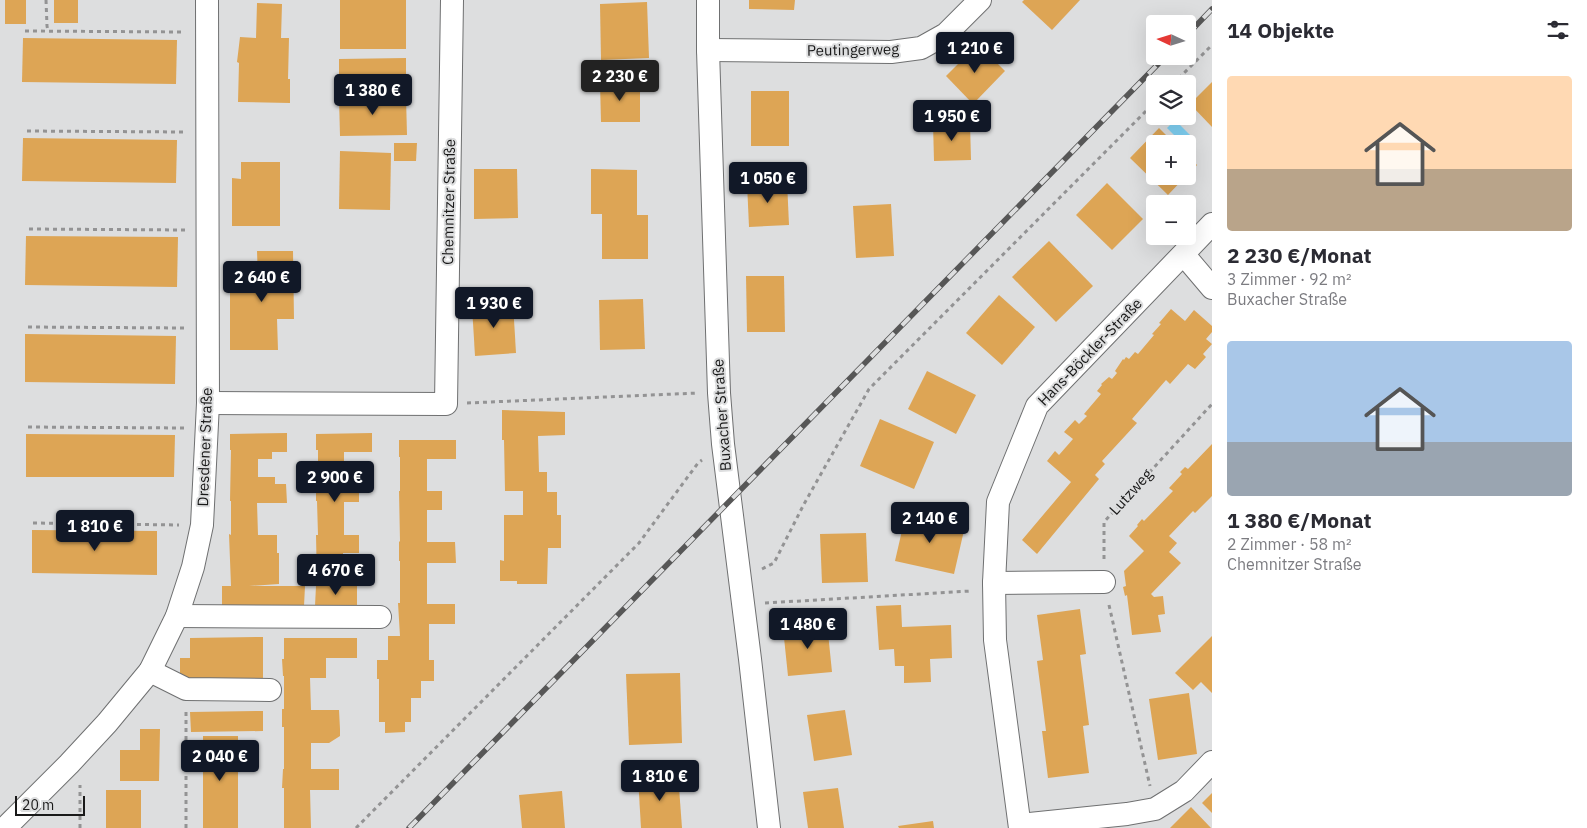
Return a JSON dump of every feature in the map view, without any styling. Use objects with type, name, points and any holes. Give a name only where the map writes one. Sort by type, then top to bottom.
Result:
[{"type":"street","name":"Dresdener Straße","points":[[5,828],[107,723],[150,671],[177,616],[193,567],[202,525],[208,403],[207,0]]},
{"type":"street","name":"Chemnitzer Straße","points":[[446,404],[452,0]]},
{"type":"street","name":"Buxacher Straße","points":[[708,0],[708,50],[722,444],[769,828]]},
{"type":"street","name":"Peutingerweg","points":[[708,50],[891,52],[921,48],[946,34],[980,0]]},
{"type":"street","name":"Hans-Böckler-Straße","points":[[1020,827],[995,640],[994,586],[998,502],[1037,406],[1212,224]]},
{"type":"street","points":[[1184,255],[1212,288]]},
{"type":"street","points":[[208,403],[446,404]]},
{"type":"street","points":[[994,586],[1104,582]]},
{"type":"street","points":[[177,616],[380,617]]},
{"type":"street","points":[[150,671],[186,689],[270,690]]},
{"type":"street","points":[[1020,827],[1155,809],[1184,791],[1212,762]]},
{"type":"path","points":[[46,0],[48,30]]},
{"type":"path","points":[[25,30],[207,32]]},
{"type":"path","points":[[1182,75],[1212,45]]},
{"type":"path","points":[[740,579],[774,563],[804,504],[869,389],[1146,111]]},
{"type":"path","points":[[27,130],[208,132]]},
{"type":"path","points":[[29,229],[208,231]]},
{"type":"path","points":[[28,327],[209,328]]},
{"type":"path","points":[[446,404],[719,393]]},
{"type":"path","name":"Lutzweg","points":[[1155,809],[1104,582],[1104,522],[1212,404]]},
{"type":"path","points":[[28,427],[207,428]]},
{"type":"path","points":[[356,828],[639,543],[698,463],[722,444]]},
{"type":"path","points":[[33,523],[202,525]]},
{"type":"path","points":[[743,604],[994,586]]},
{"type":"path","points":[[186,689],[186,828]]},
{"type":"path","points":[[69,764],[80,774],[80,828]]},
{"type":"water","points":[[1170,125],[1180,125],[1190,135],[1174,135],[1167,128]]},
{"type":"building","points":[[5,0],[26,0],[26,24],[5,24]]},
{"type":"building","points":[[54,0],[78,0],[78,23],[54,23]]},
{"type":"building","points":[[340,0],[406,0],[406,49],[340,49]]},
{"type":"building","points":[[749,0],[795,0],[794,10],[749,9]]},
{"type":"building","points":[[1024,0],[1080,0],[1052,30],[1022,2]]},
{"type":"building","points":[[647,2],[649,58],[601,60],[600,4]]},
{"type":"building","points":[[257,3],[282,4],[281,38],[289,38],[288,79],[290,79],[290,103],[238,102],[239,63],[237,62],[240,37],[256,38]]},
{"type":"building","points":[[23,38],[177,40],[176,84],[22,82]]},
{"type":"building","points":[[978,44],[1005,71],[973,104],[946,76]]},
{"type":"building","points":[[406,58],[406,97],[339,97],[339,59]]},
{"type":"building","points":[[640,81],[640,122],[601,122],[600,82]]},
{"type":"building","points":[[1212,82],[1212,127],[1196,110],[1196,98]]},
{"type":"building","points":[[751,91],[789,91],[789,146],[751,146]]},
{"type":"building","points":[[406,97],[407,135],[340,136],[339,98]]},
{"type":"building","points":[[933,123],[970,123],[971,160],[934,161]]},
{"type":"building","points":[[1159,128],[1166,135],[1152,135]]},
{"type":"building","points":[[23,138],[177,140],[176,183],[22,181]]},
{"type":"building","points":[[1146,141],[1146,174],[1130,158]]},
{"type":"building","points":[[394,143],[417,143],[416,161],[394,161]]},
{"type":"building","points":[[340,151],[391,153],[390,210],[339,209]]},
{"type":"building","points":[[241,162],[280,162],[280,226],[232,226],[232,178],[241,179]]},
{"type":"building","points":[[474,169],[517,169],[518,218],[474,219]]},
{"type":"building","points":[[591,169],[637,170],[637,215],[648,215],[648,259],[602,259],[602,214],[591,214]]},
{"type":"building","points":[[787,181],[789,225],[749,227],[747,183]]},
{"type":"building","points":[[1107,183],[1143,219],[1112,250],[1076,215]]},
{"type":"building","points":[[1158,185],[1177,185],[1168,195]]},
{"type":"building","points":[[891,204],[894,256],[856,258],[853,206]]},
{"type":"building","points":[[26,236],[178,237],[177,287],[25,285]]},
{"type":"building","points":[[1049,241],[1093,286],[1056,322],[1012,277]]},
{"type":"building","points":[[257,251],[293,251],[294,319],[277,319],[278,350],[230,350],[230,280],[258,280]]},
{"type":"building","points":[[746,276],[784,276],[785,332],[747,332]]},
{"type":"building","points":[[999,295],[1035,327],[1002,365],[966,333]]},
{"type":"building","points":[[643,299],[645,349],[600,350],[599,300]]},
{"type":"building","points":[[513,303],[516,353],[475,356],[472,306]]},
{"type":"building","points":[[1171,309],[1185,321],[1194,310],[1212,326],[1212,332],[1206,339],[1212,344],[1203,354],[1206,357],[1195,369],[1188,364],[1170,384],[1166,380],[1132,419],[1137,423],[1102,461],[1105,464],[1095,475],[1099,479],[1037,554],[1022,540],[1071,482],[1047,461],[1055,451],[1059,455],[1073,439],[1064,432],[1075,420],[1079,424],[1087,416],[1084,414],[1101,394],[1097,391],[1101,384],[1109,377],[1112,379],[1123,359],[1126,357],[1129,359],[1135,352],[1138,354],[1154,335],[1152,334],[1161,324],[1159,323]]},
{"type":"building","points":[[25,334],[176,336],[175,384],[25,382]]},
{"type":"building","points":[[927,371],[976,395],[956,434],[908,409]]},
{"type":"building","points":[[502,410],[565,412],[565,435],[538,436],[539,472],[547,472],[547,492],[557,492],[557,515],[561,515],[561,548],[548,548],[547,584],[517,584],[517,581],[500,581],[500,560],[504,561],[504,515],[523,515],[523,491],[505,491]]},
{"type":"building","points":[[880,419],[934,442],[914,489],[860,466]]},
{"type":"building","points":[[287,433],[287,452],[272,452],[272,459],[258,459],[258,477],[275,477],[275,484],[286,484],[287,503],[257,503],[258,535],[277,535],[279,584],[249,586],[305,586],[304,606],[222,607],[222,586],[231,586],[229,534],[231,535],[230,434]]},
{"type":"building","points":[[372,433],[372,452],[344,452],[344,484],[359,484],[359,502],[344,502],[344,535],[359,535],[359,553],[343,553],[343,585],[317,585],[316,484],[318,484],[318,450],[316,450],[316,434]]},
{"type":"building","points":[[26,434],[175,435],[174,477],[26,477]]},
{"type":"building","points":[[399,440],[456,440],[456,459],[427,459],[427,491],[442,491],[442,510],[427,510],[427,542],[455,542],[456,563],[427,563],[427,604],[455,604],[455,624],[429,624],[429,660],[434,660],[434,681],[421,681],[421,698],[411,698],[411,722],[405,722],[405,732],[385,733],[385,722],[379,722],[377,660],[388,660],[388,636],[400,636],[398,603],[400,603]]},
{"type":"building","points":[[1212,444],[1212,496],[1195,513],[1193,511],[1169,536],[1177,543],[1169,552],[1181,563],[1151,594],[1154,597],[1163,596],[1165,614],[1158,615],[1161,632],[1132,635],[1127,595],[1125,596],[1123,587],[1126,586],[1124,571],[1144,551],[1129,536],[1142,519],[1144,521],[1173,491],[1169,488],[1182,474],[1180,472],[1185,467],[1188,469]]},
{"type":"building","points":[[906,513],[965,526],[954,574],[895,561]]},
{"type":"building","points":[[32,530],[157,531],[157,575],[32,573]]},
{"type":"building","points":[[866,533],[868,582],[822,583],[820,534]]},
{"type":"building","points":[[316,586],[357,586],[357,606],[315,606]]},
{"type":"building","points":[[901,605],[902,627],[951,625],[952,658],[930,659],[931,682],[904,683],[904,666],[895,666],[894,649],[879,650],[876,606]]},
{"type":"building","points":[[1080,609],[1086,654],[1080,655],[1089,725],[1083,726],[1089,773],[1048,778],[1042,731],[1046,731],[1037,661],[1043,660],[1037,615]]},
{"type":"building","points":[[827,623],[832,672],[788,676],[783,628]]},
{"type":"building","points":[[1212,636],[1212,693],[1201,682],[1193,690],[1175,673]]},
{"type":"building","points":[[263,637],[263,679],[180,679],[180,658],[190,658],[190,638]]},
{"type":"building","points":[[284,638],[357,638],[357,658],[326,658],[326,678],[310,678],[311,710],[339,710],[340,729],[340,736],[329,743],[311,743],[311,769],[339,769],[339,790],[310,790],[311,828],[284,828],[284,788],[282,788],[284,727],[282,727],[282,709],[284,709],[284,676],[282,659],[284,659]]},
{"type":"building","points":[[680,673],[682,743],[629,745],[626,674]]},
{"type":"building","points":[[1189,693],[1197,754],[1158,760],[1149,699]]},
{"type":"building","points":[[845,710],[852,755],[814,761],[807,715]]},
{"type":"building","points":[[263,711],[263,731],[191,732],[190,712]]},
{"type":"building","points":[[140,729],[160,729],[159,781],[120,781],[120,750],[140,750]]},
{"type":"building","points":[[203,736],[238,736],[238,828],[203,828]]},
{"type":"building","points":[[678,774],[682,828],[641,828],[638,777]]},
{"type":"building","points":[[838,788],[844,828],[808,828],[803,792]]},
{"type":"building","points":[[106,790],[141,790],[141,828],[106,828]]},
{"type":"building","points":[[562,791],[565,828],[522,828],[519,795]]},
{"type":"building","points":[[1212,793],[1212,813],[1202,803]]},
{"type":"building","points":[[1191,807],[1211,828],[1170,828]]},
{"type":"building","points":[[933,821],[934,828],[899,828],[898,826]]},
{"type":"railway","points":[[1196,26],[1212,9]]},
{"type":"railway","points":[[409,828],[1157,65]]}]
